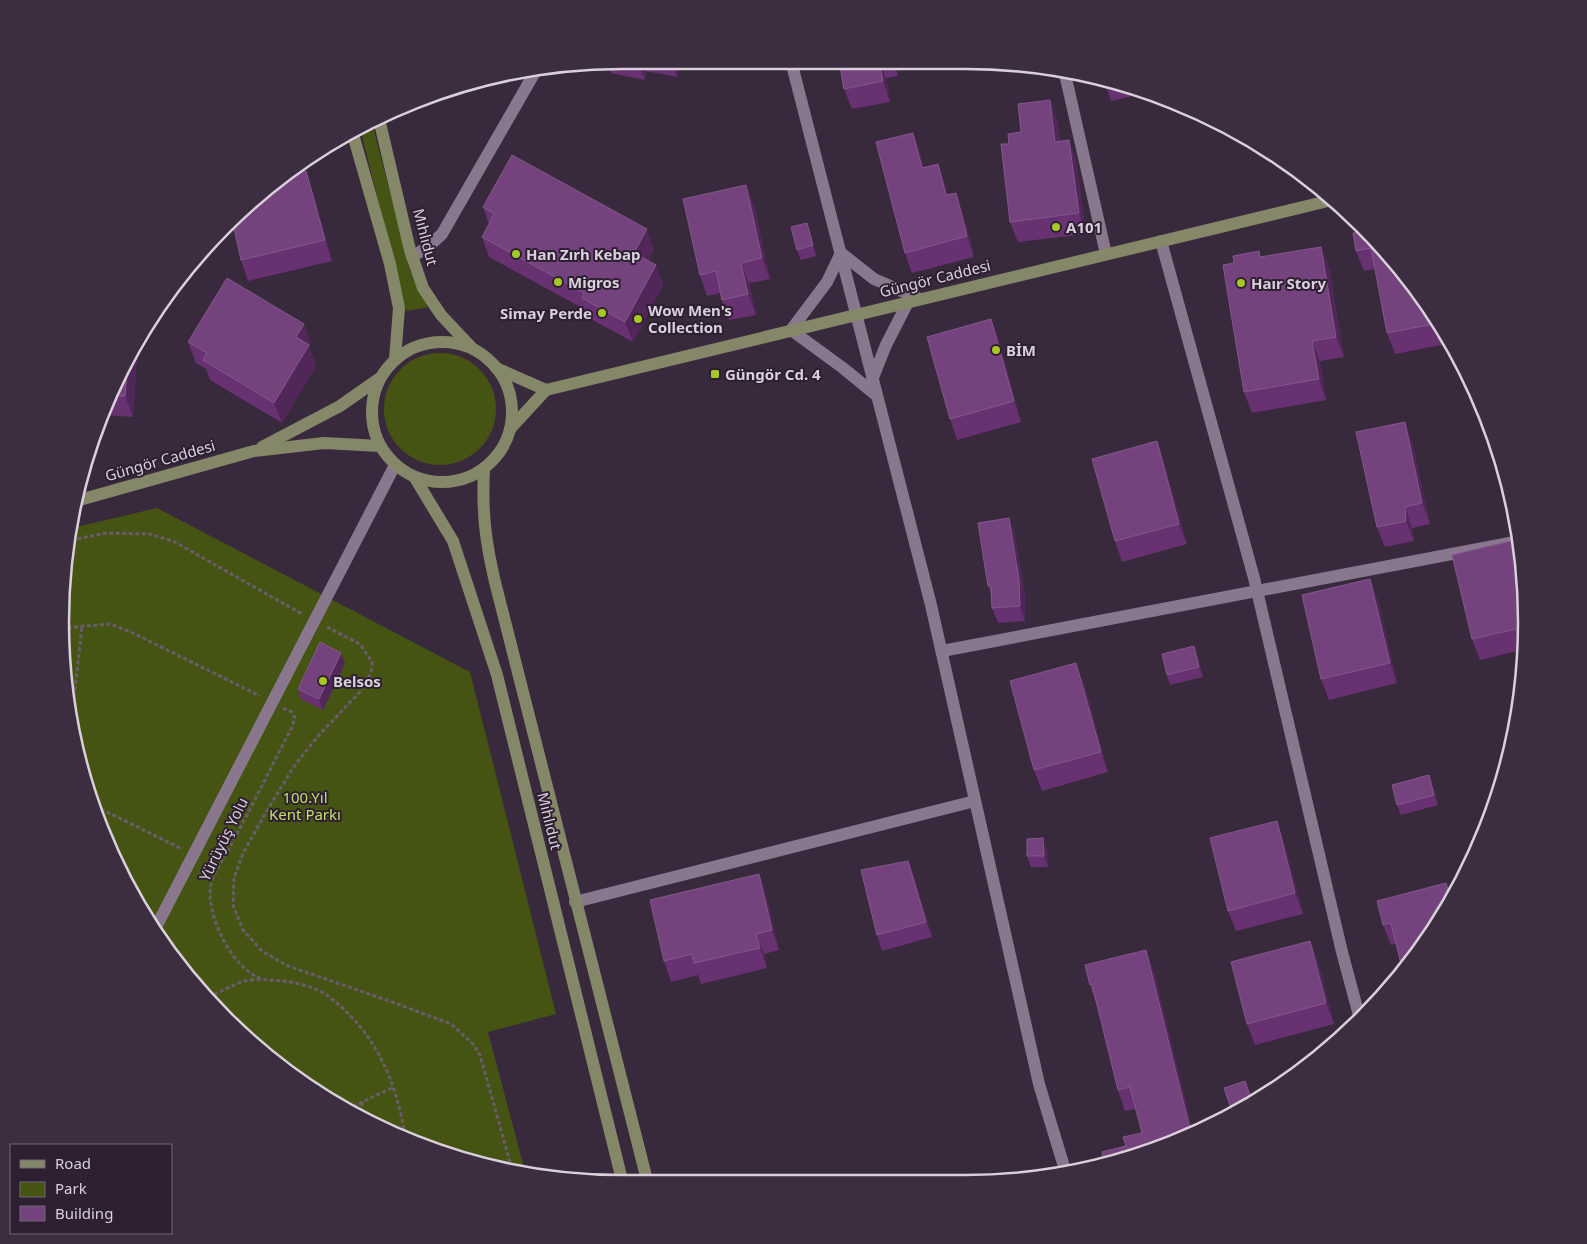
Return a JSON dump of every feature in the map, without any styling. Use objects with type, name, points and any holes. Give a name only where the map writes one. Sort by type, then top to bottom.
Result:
[{"type":"main road","name":"Mıhlıdut","points":[[380,125],[412,256],[423,288],[441,315],[472,348]]},
{"type":"main road","points":[[354,138],[390,264],[399,308],[395,359]]},
{"type":"main road","name":"Güngör Caddesi","points":[[546,390],[1325,202]]},
{"type":"main road","points":[[437,341],[449,341],[472,348],[492,362],[506,381],[512,405],[510,429],[501,451],[484,468],[463,480],[439,483],[415,478],[395,465],[380,446],[371,412],[375,388],[380,378],[395,359],[414,346],[437,341]]},
{"type":"main road","points":[[496,368],[546,390],[510,429]]},
{"type":"main road","points":[[254,451],[340,406],[380,378]]},
{"type":"main road","points":[[254,451],[324,443],[380,446]]},
{"type":"main road","name":"Güngör Caddesi","points":[[83,499],[254,451]]},
{"type":"main road","name":"Mıhlıdut","points":[[484,468],[482,507],[485,536],[515,666],[646,1175]]},
{"type":"main road","name":"Mıhlıdut","points":[[415,478],[454,541],[497,675],[621,1175]]},
{"type":"street","points":[[792,69],[942,652],[1038,1084],[1064,1167]]},
{"type":"street","points":[[412,256],[429,246],[442,234],[533,76]]},
{"type":"street","points":[[1066,78],[1106,254]]},
{"type":"street","points":[[1161,241],[1256,590],[1358,1011]]},
{"type":"street","points":[[841,253],[874,279],[914,300],[886,345],[872,380]]},
{"type":"street","points":[[841,253],[827,282],[790,330],[843,368],[876,395]]},
{"type":"street","points":[[158,923],[395,465]]},
{"type":"street","points":[[942,652],[1256,590],[1513,542]]},
{"type":"street","points":[[575,902],[975,800]]},
{"type":"path","points":[[75,539],[122,532],[150,534],[167,540],[249,582],[314,621],[360,644],[372,662],[371,673],[354,699],[318,736],[295,766],[269,807],[243,853],[234,878],[233,905],[243,930],[262,952],[288,966],[395,1002],[451,1024],[472,1043],[480,1055],[511,1164]]},
{"type":"path","name":"Yürüyüş Yolu","points":[[69,627],[110,624],[131,632],[292,712],[295,718],[292,727],[211,884],[213,916],[224,942],[241,962],[263,979]]},
{"type":"path","points":[[74,699],[82,626]]},
{"type":"path","points":[[102,809],[194,855]]},
{"type":"path","points":[[213,995],[243,981],[263,979],[284,981],[325,994],[345,1009],[362,1026],[377,1051],[394,1086],[400,1105],[404,1130]]},
{"type":"path","points":[[354,1106],[394,1086]]},
{"type":"path","points":[[362,1102],[362,1110]]},
{"type":"green space","points":[[373,128],[410,270],[419,292],[429,307],[406,311],[362,134]]},
{"type":"green space","points":[[440,353],[461,357],[480,369],[492,388],[496,409],[492,430],[480,449],[461,461],[440,465],[419,461],[400,449],[388,430],[384,409],[388,388],[400,369],[419,357]]},
{"type":"green space","name":"100.Yıl Kent Parkı","points":[[157,508],[470,672],[556,1014],[488,1032],[524,1167],[444,1146],[410,1133],[345,1101],[315,1082],[257,1038],[231,1013],[183,959],[162,929],[143,899],[111,834],[98,800],[79,730],[73,694],[69,622],[70,586],[77,527]]},
{"type":"building","points":[[840,69],[881,69],[883,81],[844,89]]},
{"type":"building","points":[[1050,100],[1055,142],[1069,140],[1079,213],[1010,222],[1001,144],[1009,144],[1008,134],[1021,132],[1018,104]]},
{"type":"building","points":[[913,133],[922,168],[938,164],[946,195],[956,193],[967,236],[905,253],[876,142]]},
{"type":"building","points":[[512,155],[647,229],[634,253],[656,265],[625,322],[582,298],[584,293],[482,237],[494,214],[483,207]]},
{"type":"building","points":[[306,171],[325,240],[241,260],[234,228],[257,206],[299,173]]},
{"type":"building","points":[[746,185],[762,258],[741,263],[748,294],[722,300],[716,271],[700,275],[683,199]]},
{"type":"building","points":[[807,223],[813,245],[797,250],[791,227]]},
{"type":"building","points":[[1357,232],[1381,257],[1404,285],[1431,325],[1387,333],[1371,248],[1356,251],[1353,233]]},
{"type":"building","points":[[1321,247],[1336,337],[1312,341],[1319,379],[1244,392],[1223,265],[1234,263],[1233,256],[1259,251],[1260,257]]},
{"type":"building","points":[[227,278],[304,324],[296,337],[309,345],[274,403],[203,360],[207,353],[188,342]]},
{"type":"building","points":[[991,319],[1014,401],[950,419],[927,337]]},
{"type":"building","points":[[127,376],[125,396],[117,396]]},
{"type":"building","points":[[1405,422],[1422,503],[1405,507],[1406,521],[1377,527],[1356,432]]},
{"type":"building","points":[[1157,441],[1179,524],[1115,541],[1092,459]]},
{"type":"building","points":[[1009,518],[1019,580],[1020,606],[992,608],[991,585],[988,586],[978,523]]},
{"type":"building","points":[[1512,541],[1517,586],[1518,629],[1472,639],[1452,555]]},
{"type":"building","points":[[1370,579],[1390,663],[1321,679],[1302,595]]},
{"type":"building","points":[[320,642],[341,653],[319,699],[298,689]]},
{"type":"building","points":[[1194,646],[1199,667],[1167,675],[1162,654]]},
{"type":"building","points":[[1076,663],[1101,752],[1034,770],[1010,681]]},
{"type":"building","points":[[1429,775],[1434,795],[1397,805],[1392,785]]},
{"type":"building","points":[[1277,821],[1295,893],[1228,911],[1210,838]]},
{"type":"building","points":[[1043,838],[1044,856],[1027,856],[1027,839]]},
{"type":"building","points":[[908,861],[926,922],[877,935],[861,870]]},
{"type":"building","points":[[759,874],[772,930],[756,934],[760,948],[694,963],[692,954],[664,961],[650,900]]},
{"type":"building","points":[[1446,883],[1448,891],[1425,929],[1401,963],[1391,923],[1383,925],[1377,901]]},
{"type":"building","points":[[1310,941],[1326,1003],[1247,1024],[1231,962]]},
{"type":"building","points":[[1146,950],[1190,1127],[1143,1146],[1103,1157],[1102,1152],[1126,1146],[1123,1137],[1142,1133],[1130,1087],[1118,1090],[1092,984],[1090,985],[1085,965]]},
{"type":"building","points":[[1245,1081],[1250,1096],[1231,1107],[1224,1088]]},
{"type":"place","name":"A101","points":[[1056,227]]},
{"type":"place","name":"Han Zırh Kebap","points":[[516,254]]},
{"type":"place","name":"Migros","points":[[558,282]]},
{"type":"place","name":"Haır Story","points":[[1241,283]]},
{"type":"place","name":"Simay Perde","points":[[602,313]]},
{"type":"place","name":"Wow Men's Collection","points":[[638,319]]},
{"type":"place","name":"BİM","points":[[996,350]]},
{"type":"place","name":"Güngör Cd. 4","points":[[715,374]]},
{"type":"place","name":"Belsos","points":[[323,681]]}]
